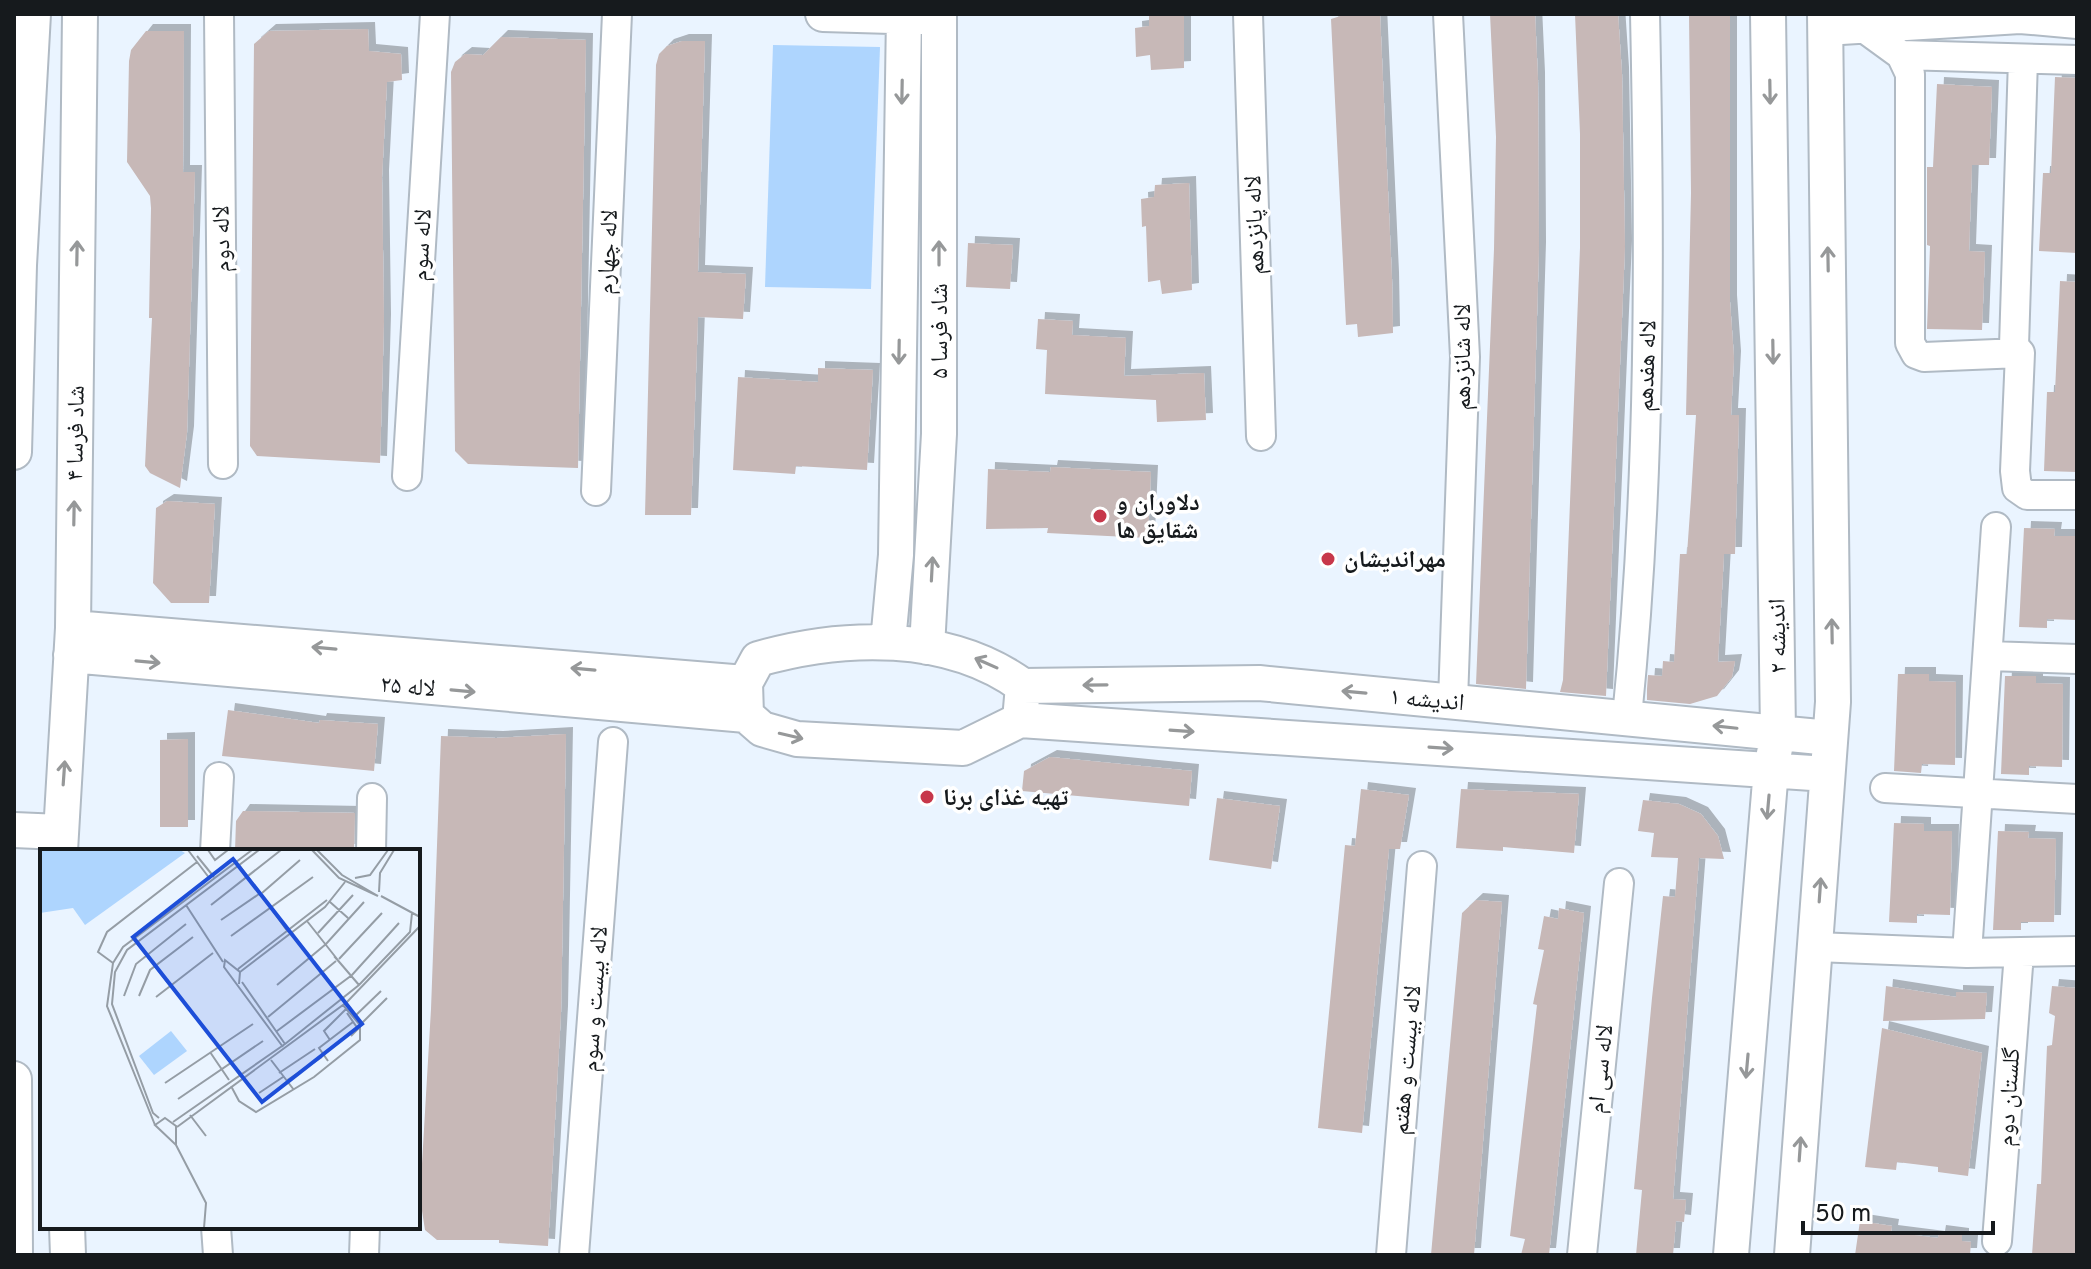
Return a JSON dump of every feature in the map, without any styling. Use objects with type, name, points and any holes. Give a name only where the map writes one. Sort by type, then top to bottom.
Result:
[{"type":"street","points":[[14,452],[16,265],[33,14]]},
{"type":"street","name":"شاد فرسا ۴","points":[[60,841],[72,642],[80,14]]},
{"type":"street","name":"لاله دوم","points":[[219,14],[223,464]]},
{"type":"street","name":"لاله سوم","points":[[407,476],[435,14]]},
{"type":"street","name":"لاله چهارم","points":[[596,491],[617,14]]},
{"type":"street","points":[[823,14],[939,16]]},
{"type":"street","name":"لاله پانزدهم","points":[[1248,14],[1261,436]]},
{"type":"street","name":"لاله شانزدهم","points":[[1448,14],[1465,357],[1453,701]]},
{"type":"street","name":"لاله هفدهم","points":[[1627,717],[1637,618],[1649,255],[1645,14]]},
{"type":"street","name":"اندیشه ۲","points":[[1731,1255],[1771,769],[1778,733],[1768,14]]},
{"type":"street","name":"شاد فرسا ۵","points":[[888,642],[896,555],[904,16]]},
{"type":"street","name":"شاد فرسا ۵","points":[[927,647],[939,434],[939,16]]},
{"type":"street","points":[[1792,1255],[1833,702],[1825,22],[1868,31],[1984,18],[2077,24]]},
{"type":"street","points":[[1868,31],[1901,55],[1910,74],[1910,343],[1916,354],[1924,357],[2020,353]]},
{"type":"street","points":[[1901,55],[2077,60]]},
{"type":"street","points":[[2023,59],[2014,346],[2020,353],[2017,488],[2027,495],[2077,495]]},
{"type":"street","points":[[1967,953],[1996,527]]},
{"type":"street","name":"لاله ۲۵","points":[[72,642],[647,674],[745,699]]},
{"type":"street","name":"لاله ۲۵","points":[[72,642],[644,708],[745,699]]},
{"type":"street","points":[[745,699],[758,659],[785,651],[888,642],[970,655],[998,668],[1023,686],[1020,720]]},
{"type":"street","points":[[1988,656],[2077,659]]},
{"type":"street","points":[[644,708],[655,693],[647,674]]},
{"type":"street","name":"اندیشه ۱","points":[[1023,686],[1259,683],[1830,738]]},
{"type":"street","name":"اندیشه ۱","points":[[745,699],[762,729],[797,739],[963,748],[1020,720],[1827,774]]},
{"type":"street","name":"لاله بیست و سوم","points":[[574,1255],[613,742]]},
{"type":"street","points":[[215,849],[219,777]]},
{"type":"street","points":[[1885,788],[2077,799]]},
{"type":"street","points":[[371,849],[372,798]]},
{"type":"street","points":[[14,830],[60,841]]},
{"type":"street","name":"لاله بیست و هفتم","points":[[1391,1255],[1422,866]]},
{"type":"street","name":"لاله سی ام","points":[[1582,1255],[1619,883]]},
{"type":"street","points":[[1816,947],[1967,953],[2077,950]]},
{"type":"street","name":"گلستان دوم","points":[[1997,1241],[2019,953]]},
{"type":"street","points":[[14,1079],[15,1255]]},
{"type":"street","points":[[67,1229],[68,1255]]},
{"type":"street","points":[[216,1229],[218,1255]]},
{"type":"street","points":[[364,1255],[365,1229]]},
{"type":"shaded area","points":[[773,45],[880,47],[871,289],[765,287]]},
{"type":"building","points":[[1149,14],[1184,14],[1184,68],[1151,70],[1150,55],[1136,57],[1135,28],[1149,26]]},
{"type":"building","points":[[1347,14],[1380,14],[1392,279],[1393,333],[1358,337],[1357,324],[1346,325],[1331,19]]},
{"type":"building","points":[[1490,14],[1535,14],[1539,249],[1526,689],[1476,684],[1494,249],[1496,137]]},
{"type":"building","points":[[1575,14],[1618,14],[1622,74],[1625,247],[1606,696],[1560,692],[1563,680],[1580,248],[1580,134]]},
{"type":"building","points":[[1689,14],[1730,14],[1730,302],[1734,358],[1731,415],[1739,415],[1735,554],[1724,554],[1718,662],[1735,661],[1732,677],[1717,696],[1690,704],[1647,700],[1648,675],[1662,676],[1663,661],[1674,662],[1680,554],[1687,554],[1691,498],[1696,415],[1686,415],[1691,193]]},
{"type":"building","points":[[368,29],[369,51],[401,54],[402,80],[387,82],[382,177],[384,321],[380,463],[257,456],[250,446],[254,44],[269,31]]},
{"type":"building","points":[[146,31],[184,31],[183,172],[195,172],[187,433],[180,488],[150,473],[145,466],[152,318],[149,318],[151,208],[150,196],[127,162],[129,61],[131,50]]},
{"type":"building","points":[[501,37],[586,40],[578,468],[468,464],[455,451],[451,72],[455,62],[465,54],[483,55]]},
{"type":"building","points":[[682,41],[705,41],[698,272],[746,274],[743,319],[698,317],[691,515],[645,515],[656,65],[659,54],[667,46]]},
{"type":"building","points":[[2055,77],[2077,78],[2077,253],[2039,251],[2043,173],[2051,173]]},
{"type":"building","points":[[1937,84],[1992,87],[1989,165],[1972,165],[1969,251],[1985,252],[1982,330],[1927,329],[1930,246],[1927,245],[1927,167],[1933,167]]},
{"type":"building","points":[[1189,183],[1192,290],[1162,294],[1160,280],[1148,282],[1146,226],[1142,227],[1141,199],[1154,197],[1155,185]]},
{"type":"building","points":[[968,243],[1013,245],[1010,289],[966,287]]},
{"type":"building","points":[[2060,281],[2077,282],[2077,472],[2044,471],[2047,392],[2055,392]]},
{"type":"building","points":[[1038,319],[1073,321],[1072,335],[1126,338],[1124,376],[1204,373],[1206,420],[1157,422],[1156,400],[1045,394],[1047,350],[1036,349]]},
{"type":"building","points":[[818,368],[873,370],[867,470],[796,466],[795,474],[733,470],[738,377],[818,382]]},
{"type":"building","points":[[1051,467],[1151,472],[1148,538],[1047,533],[1048,528],[986,529],[988,469],[1050,472]]},
{"type":"building","points":[[167,501],[215,504],[209,603],[171,603],[153,583],[156,508]]},
{"type":"building","points":[[2024,528],[2055,529],[2054,536],[2077,536],[2077,620],[2047,619],[2047,628],[2019,627]]},
{"type":"building","points":[[1898,674],[1929,674],[1929,681],[1956,682],[1955,765],[1922,764],[1921,773],[1894,771]]},
{"type":"building","points":[[2005,676],[2036,676],[2036,683],[2063,684],[2062,767],[2029,766],[2029,775],[2001,774]]},
{"type":"building","points":[[228,710],[319,723],[320,720],[378,724],[374,771],[222,756]]},
{"type":"building","points":[[566,734],[561,1013],[548,1246],[499,1243],[499,1240],[437,1240],[425,1230],[420,1198],[431,1009],[441,736],[496,738]]},
{"type":"building","points":[[188,739],[188,827],[160,827],[160,740]]},
{"type":"building","points":[[1050,757],[1192,771],[1189,806],[1022,791],[1024,771]]},
{"type":"building","points":[[1361,789],[1409,795],[1400,849],[1389,849],[1362,1133],[1318,1128],[1345,845],[1355,846]]},
{"type":"building","points":[[1461,789],[1579,794],[1574,853],[1503,847],[1503,851],[1456,848]]},
{"type":"building","points":[[1217,798],[1280,806],[1271,869],[1209,860]]},
{"type":"building","points":[[1643,800],[1679,804],[1701,814],[1718,836],[1724,859],[1699,858],[1673,1199],[1686,1200],[1684,1222],[1676,1221],[1673,1255],[1636,1255],[1642,1190],[1634,1189],[1652,998],[1663,896],[1675,897],[1678,858],[1651,857],[1654,833],[1638,831]]},
{"type":"building","points":[[243,811],[355,813],[354,849],[235,849],[236,821]]},
{"type":"building","points":[[1894,823],[1924,824],[1924,831],[1952,831],[1950,915],[1917,914],[1917,923],[1889,922]]},
{"type":"building","points":[[1998,831],[2029,832],[2028,838],[2056,839],[2054,922],[2021,922],[2021,930],[1993,930]]},
{"type":"building","points":[[1476,900],[1502,902],[1474,1255],[1431,1255],[1462,913]]},
{"type":"building","points":[[1559,908],[1584,913],[1549,1255],[1521,1255],[1525,1239],[1510,1236],[1537,1005],[1533,1004],[1544,950],[1538,949],[1544,916],[1558,919]]},
{"type":"building","points":[[1886,986],[1956,997],[1956,992],[1987,993],[1985,1019],[1883,1021]]},
{"type":"building","points":[[2052,986],[2077,988],[2077,1255],[2032,1255],[2037,1184],[2041,1184],[2047,1046],[2052,1045],[2055,1016],[2049,1013]]},
{"type":"building","points":[[1882,1028],[1982,1053],[1968,1176],[1938,1172],[1938,1167],[1897,1162],[1896,1170],[1865,1167]]},
{"type":"building","points":[[1860,1221],[1892,1226],[1891,1232],[1938,1238],[1939,1232],[1962,1235],[1962,1241],[1971,1242],[1970,1255],[1855,1255]]},
{"type":"place","name":"دلاوران و شقایق ها","points":[[1100,516]]},
{"type":"place","name":"مهراندیشان","points":[[1328,559]]},
{"type":"place","name":"تهیه غذای برنا","points":[[927,797]]}]
